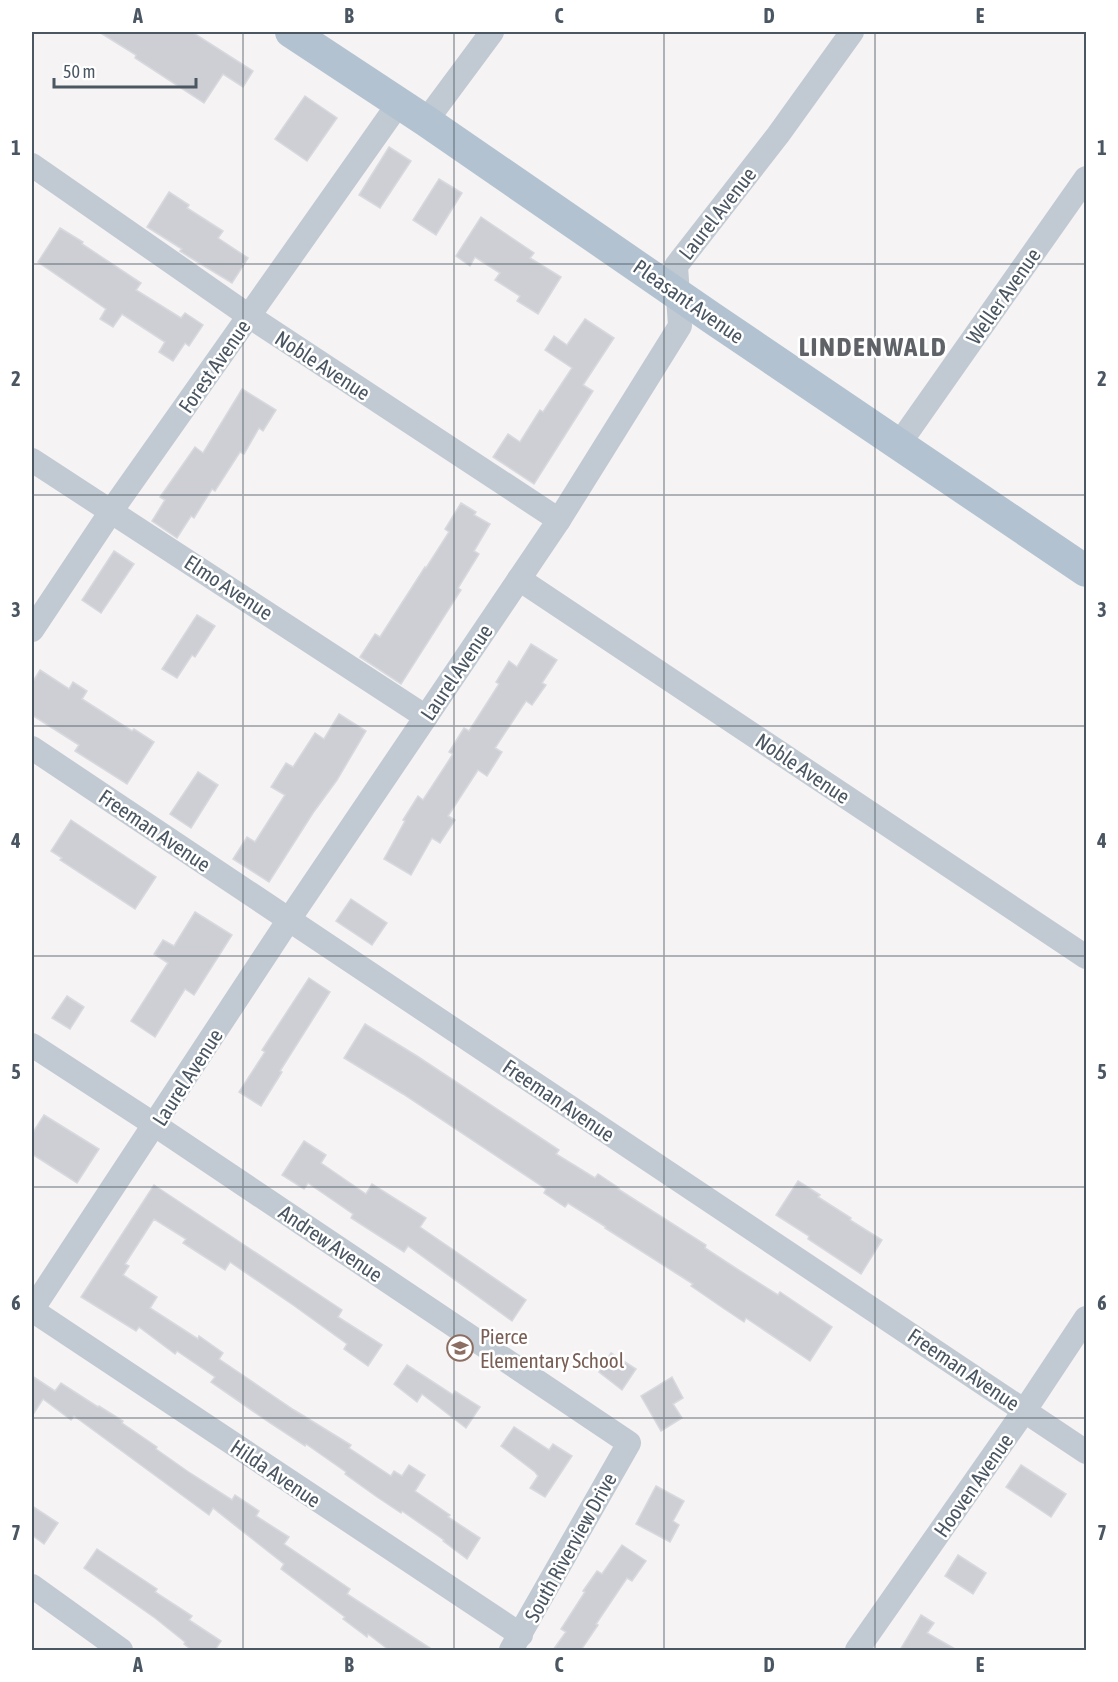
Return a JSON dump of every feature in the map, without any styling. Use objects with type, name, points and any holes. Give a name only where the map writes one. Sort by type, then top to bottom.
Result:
[{"type":"main road","name":"Pleasant Avenue","points":[[291,32],[426,121],[1086,571]]},
{"type":"street","points":[[426,121],[492,32]]},
{"type":"street","name":"Laurel Avenue","points":[[32,1310],[288,921],[559,520],[680,326],[676,266],[778,135],[852,32]]},
{"type":"street","name":"Forest Avenue","points":[[32,630],[112,510],[399,103]]},
{"type":"street","name":"Noble Avenue","points":[[32,165],[249,316],[559,520]]},
{"type":"street","name":"Weller Avenue","points":[[899,444],[1086,178]]},
{"type":"street","name":"Elmo Avenue","points":[[32,460],[112,510],[426,717]]},
{"type":"street","name":"Noble Avenue","points":[[519,579],[1086,957]]},
{"type":"street","name":"Freeman Avenue","points":[[32,747],[288,921],[1086,1452]]},
{"type":"street","name":"Andrew Avenue","points":[[32,1045],[629,1443]]},
{"type":"street","name":"Hilda Avenue","points":[[32,1310],[516,1643]]},
{"type":"street","name":"Hooven Avenue","points":[[857,1650],[1025,1410],[1086,1318]]},
{"type":"street","name":"South Riverview Drive","points":[[516,1643],[629,1443]]},
{"type":"street","points":[[32,1586],[121,1650]]},
{"type":"building","points":[[99,32],[192,32],[253,71],[243,87],[223,74],[204,103]]},
{"type":"building","points":[[305,96],[337,118],[307,161],[275,139]]},
{"type":"building","points":[[389,147],[411,161],[380,208],[359,195]]},
{"type":"building","points":[[439,179],[462,193],[436,235],[413,220]]},
{"type":"building","points":[[169,192],[189,205],[187,208],[223,231],[218,238],[248,258],[232,283],[180,251],[182,249],[147,227]]},
{"type":"building","points":[[481,217],[534,253],[530,258],[561,277],[538,314],[517,301],[520,296],[495,280],[500,273],[475,257],[470,266],[456,256]]},
{"type":"building","points":[[60,228],[141,283],[136,290],[181,318],[185,313],[203,325],[189,346],[185,343],[173,361],[159,352],[165,342],[122,314],[113,327],[100,319],[106,309],[38,262]]},
{"type":"building","points":[[585,319],[614,338],[583,385],[593,391],[534,484],[493,457],[508,434],[520,442],[540,410],[543,412],[572,368],[545,350],[554,336],[567,345]]},
{"type":"building","points":[[242,389],[276,410],[263,431],[259,428],[244,454],[240,452],[215,491],[212,489],[194,518],[191,516],[177,538],[152,521],[165,500],[160,497],[195,447],[203,453]]},
{"type":"building","points":[[461,503],[476,512],[474,515],[490,524],[474,551],[479,554],[458,588],[461,590],[401,684],[360,657],[375,634],[380,637],[426,568],[449,532],[445,529]]},
{"type":"building","points":[[114,551],[134,564],[101,613],[82,600]]},
{"type":"building","points":[[197,615],[215,626],[195,657],[192,655],[177,678],[162,669]]},
{"type":"building","points":[[531,644],[557,660],[542,683],[546,685],[532,705],[526,701],[495,748],[502,752],[487,776],[478,770],[448,816],[455,820],[440,843],[432,838],[411,875],[384,859],[405,821],[403,820],[418,796],[423,800],[453,754],[449,752],[464,728],[469,731],[499,684],[496,682],[509,661],[517,667]]},
{"type":"building","points":[[40,670],[69,689],[73,682],[87,691],[82,699],[132,731],[134,729],[154,742],[127,784],[75,751],[79,745],[32,715],[32,683]]},
{"type":"building","points":[[339,714],[366,731],[337,780],[269,882],[233,859],[247,837],[255,842],[285,795],[271,787],[286,763],[293,767],[315,733],[324,739]]},
{"type":"building","points":[[198,772],[218,785],[191,828],[170,814]]},
{"type":"building","points":[[71,820],[156,877],[135,909],[60,860],[62,858],[51,851]]},
{"type":"building","points":[[351,899],[387,923],[372,945],[336,921]]},
{"type":"building","points":[[195,912],[232,935],[194,995],[185,989],[155,1037],[131,1021],[168,963],[154,954],[163,940],[174,946]]},
{"type":"building","points":[[309,978],[330,992],[280,1071],[282,1072],[261,1106],[239,1092],[265,1052],[262,1050]]},
{"type":"building","points":[[67,996],[84,1007],[70,1029],[52,1018]]},
{"type":"building","points":[[365,1024],[559,1150],[556,1154],[595,1178],[598,1174],[706,1245],[705,1248],[734,1267],[778,1295],[780,1292],[832,1327],[810,1361],[746,1318],[744,1322],[691,1286],[693,1284],[568,1203],[565,1207],[544,1193],[546,1189],[403,1094],[344,1058]]},
{"type":"building","points":[[44,1115],[99,1149],[77,1183],[32,1154],[32,1134]]},
{"type":"building","points":[[304,1141],[326,1155],[321,1163],[366,1194],[372,1184],[426,1218],[420,1227],[526,1300],[512,1321],[408,1246],[404,1252],[351,1218],[353,1214],[308,1183],[304,1189],[282,1175]]},
{"type":"building","points":[[798,1181],[851,1218],[850,1220],[882,1240],[861,1274],[776,1215]]},
{"type":"building","points":[[154,1185],[342,1310],[338,1317],[382,1345],[368,1366],[344,1349],[347,1344],[293,1305],[230,1262],[225,1270],[183,1243],[186,1239],[154,1219],[125,1264],[129,1266],[123,1275],[157,1297],[150,1308],[198,1339],[199,1336],[223,1353],[219,1359],[351,1445],[349,1448],[391,1476],[394,1471],[402,1476],[409,1465],[425,1475],[415,1491],[480,1538],[467,1559],[444,1540],[377,1497],[306,1444],[305,1446],[211,1382],[215,1377],[177,1351],[175,1354],[139,1327],[136,1331],[81,1297]]},
{"type":"building","points":[[611,1353],[636,1369],[622,1390],[599,1372]]},
{"type":"building","points":[[407,1365],[453,1395],[455,1391],[480,1407],[466,1428],[422,1394],[417,1402],[394,1384]]},
{"type":"building","points":[[32,1376],[55,1391],[61,1383],[123,1421],[122,1423],[190,1473],[232,1500],[235,1495],[259,1511],[256,1516],[289,1537],[284,1544],[350,1589],[347,1594],[433,1650],[389,1650],[343,1619],[345,1617],[281,1569],[284,1564],[213,1508],[209,1515],[74,1416],[71,1420],[43,1399],[32,1416]]},
{"type":"building","points":[[672,1377],[683,1398],[673,1404],[682,1418],[661,1431],[641,1396]]},
{"type":"building","points":[[514,1427],[549,1450],[553,1444],[572,1456],[545,1497],[530,1488],[538,1476],[535,1472],[501,1446]]},
{"type":"building","points":[[1021,1465],[1066,1494],[1051,1517],[1006,1487]]},
{"type":"building","points":[[656,1486],[684,1501],[673,1521],[679,1525],[670,1542],[636,1524]]},
{"type":"building","points":[[32,1506],[58,1523],[44,1544],[32,1535]]},
{"type":"building","points":[[622,1545],[646,1561],[632,1581],[627,1578],[581,1650],[553,1650],[566,1632],[561,1629],[585,1592],[583,1591],[597,1571],[602,1574]]},
{"type":"building","points":[[97,1549],[157,1589],[155,1592],[192,1616],[189,1620],[221,1641],[215,1650],[192,1650],[155,1618],[84,1568]]},
{"type":"building","points":[[958,1555],[986,1573],[973,1594],[945,1576]]},
{"type":"building","points":[[921,1615],[934,1623],[927,1633],[957,1650],[900,1650]]},
{"type":"place","name":"Pierce Elementary School","points":[[460,1348]]},
{"type":"district","name":"LINDENWALD","points":[[873,346]]}]
